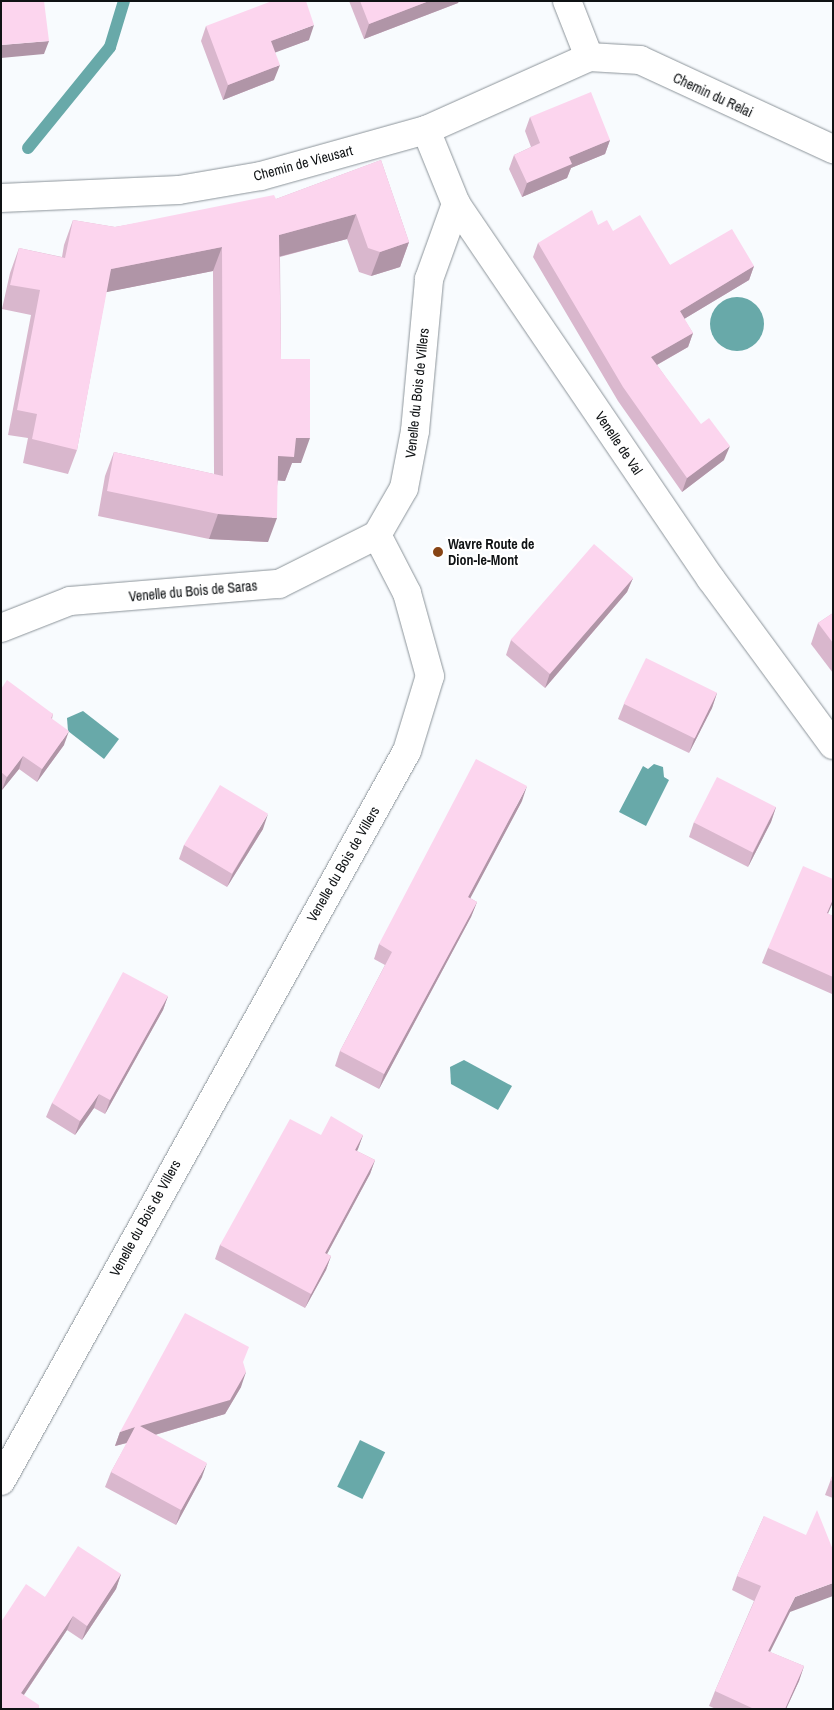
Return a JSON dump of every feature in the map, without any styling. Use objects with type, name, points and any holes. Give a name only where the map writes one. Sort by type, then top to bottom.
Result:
[{"type":"street","points":[[567,1],[588,57]]},
{"type":"street","name":"Chemin de Vieusart","points":[[1,198],[179,190],[261,176],[426,130],[588,57]]},
{"type":"street","name":"Chemin du Relai","points":[[588,57],[640,60],[833,149]]},
{"type":"street","name":"Venelle de Val","points":[[426,130],[456,204],[711,579],[833,746]]},
{"type":"street","name":"Venelle du Bois de Villers","points":[[1,1480],[407,751],[430,676],[407,593],[377,535],[404,488],[416,431],[429,279],[456,204]]},
{"type":"street","name":"Venelle du Bois de Saras","points":[[1,628],[70,601],[279,584],[377,535]]},
{"type":"water","points":[[737,297],[747,299],[756,305],[762,314],[764,324],[762,334],[756,343],[747,349],[737,351],[727,349],[718,343],[712,334],[710,324],[712,314],[718,305],[727,299]]},
{"type":"water","points":[[83,711],[119,739],[104,759],[68,731],[67,718]]},
{"type":"water","points":[[654,764],[663,767],[664,777],[669,780],[646,826],[619,812],[643,766],[648,769]]},
{"type":"water","points":[[464,1060],[512,1086],[498,1110],[451,1084],[450,1067]]},
{"type":"water","points":[[360,1440],[385,1452],[362,1499],[337,1487]]},
{"type":"building","points":[[1,1],[44,1],[49,41],[1,45]]},
{"type":"building","points":[[272,1],[306,1],[314,25],[271,41],[280,65],[228,85],[206,26]]},
{"type":"building","points":[[360,1],[429,1],[369,24]]},
{"type":"building","points":[[591,92],[610,140],[569,157],[572,164],[527,183],[514,155],[540,143],[530,117]]},
{"type":"building","points":[[381,160],[409,242],[380,252],[368,248],[356,214],[279,235],[281,359],[310,359],[310,438],[296,438],[294,457],[278,456],[277,518],[218,514],[107,491],[114,452],[223,476],[222,247],[111,269],[77,450],[32,439],[37,414],[17,410],[40,290],[10,285],[19,248],[65,258],[73,220],[115,227],[274,195],[276,199]]},
{"type":"building","points":[[592,210],[598,225],[607,220],[613,231],[640,215],[670,265],[732,229],[754,266],[680,311],[693,333],[651,357],[701,424],[709,418],[730,446],[687,478],[623,387],[538,243]]},
{"type":"building","points":[[594,544],[633,578],[550,674],[511,640]]},
{"type":"building","points":[[833,613],[833,643],[818,623]]},
{"type":"building","points":[[646,658],[717,693],[695,738],[624,704]]},
{"type":"building","points":[[7,680],[53,714],[51,718],[69,731],[42,769],[23,756],[7,777],[1,772],[1,689]]},
{"type":"building","points":[[476,759],[527,786],[468,897],[477,902],[384,1074],[340,1051],[392,952],[379,944]]},
{"type":"building","points":[[717,777],[776,807],[753,852],[694,822]]},
{"type":"building","points":[[220,785],[268,814],[232,874],[184,845]]},
{"type":"building","points":[[803,866],[833,879],[833,899],[827,913],[833,916],[833,977],[768,948]]},
{"type":"building","points":[[123,972],[168,996],[110,1100],[99,1094],[80,1121],[52,1103]]},
{"type":"building","points":[[331,1116],[363,1135],[355,1150],[375,1160],[325,1253],[331,1256],[311,1294],[220,1245],[290,1119],[321,1135]]},
{"type":"building","points":[[185,1313],[249,1347],[243,1362],[246,1372],[230,1400],[140,1426],[207,1463],[181,1510],[111,1472],[135,1427],[120,1432]]},
{"type":"building","points":[[817,1510],[833,1550],[833,1583],[795,1597],[768,1651],[804,1666],[785,1709],[754,1709],[715,1691],[761,1586],[737,1576],[764,1516],[806,1535]]},
{"type":"building","points":[[78,1546],[121,1574],[87,1626],[73,1616],[21,1693],[39,1705],[39,1709],[1,1709],[1,1622],[26,1584],[45,1597]]},
{"type":"waterway","points":[[28,148],[110,47],[124,1]]},
{"type":"place","name":"Wavre Route de Dion-le-Mont","points":[[438,552]]}]
